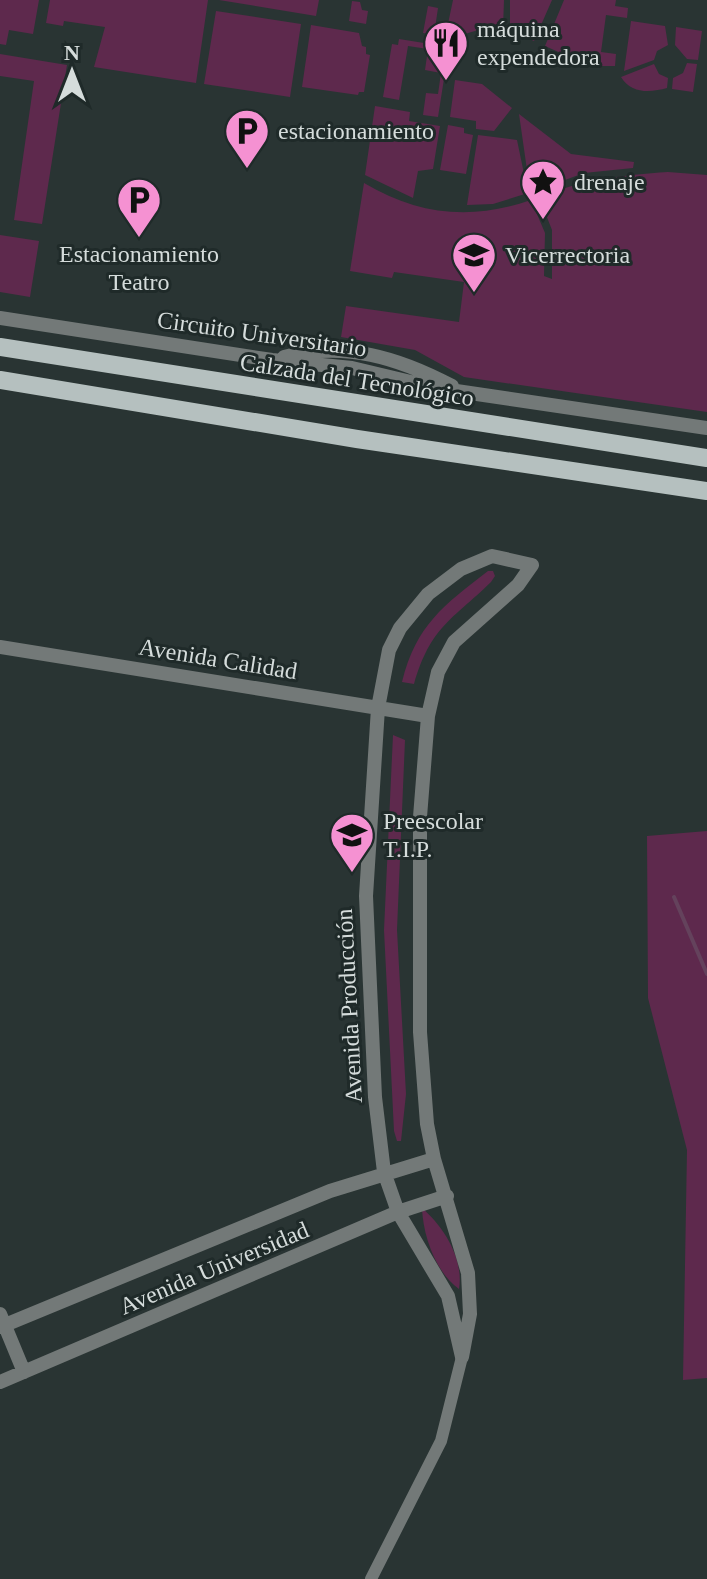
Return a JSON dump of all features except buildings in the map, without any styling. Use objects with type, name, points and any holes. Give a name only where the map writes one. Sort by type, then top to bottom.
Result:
[{"type":"main road","name":"Calzada del Tecnológico","points":[[0,347],[707,458]]},
{"type":"main road","points":[[0,380],[357,439],[707,491]]},
{"type":"street","name":"Circuito Universitario","points":[[0,318],[272,360],[352,368],[463,392],[707,428]]},
{"type":"street","name":"Avenida Producción","points":[[371,1579],[441,1441],[462,1357],[471,1295],[464,1252],[434,1159],[427,1124],[417,963],[420,817],[428,716],[438,672],[454,642],[518,585],[532,565],[506,557],[480,560],[428,594],[400,628],[389,650],[378,708],[366,896],[375,1097],[384,1172],[398,1212],[448,1296],[462,1357]]},
{"type":"street","name":"Avenida Calidad","points":[[0,647],[428,716]]},
{"type":"street","name":"Avenida Universidad","points":[[2,1322],[330,1191],[434,1159]]},
{"type":"street","name":"Avenida Universidad","points":[[0,1382],[398,1212],[447,1196]]},
{"type":"street","points":[[2,1322],[24,1372]]},
{"type":"shaded area","points":[[0,0],[39,0],[33,34],[9,30],[6,45],[0,44]]},
{"type":"shaded area","points":[[50,0],[208,0],[196,83],[94,67],[105,27],[64,21],[63,26],[46,23]]},
{"type":"shaded area","points":[[219,0],[319,0],[316,16]]},
{"type":"shaded area","points":[[453,0],[504,0],[503,28],[488,28],[445,38]]},
{"type":"shaded area","points":[[510,0],[552,0],[534,41],[510,30]]},
{"type":"shaded area","points":[[564,0],[616,0],[615,6],[628,8],[627,18],[606,15],[601,52],[616,54],[615,66],[590,66],[545,46]]},
{"type":"shaded area","points":[[352,1],[360,2],[362,10],[368,11],[366,24],[349,21]]},
{"type":"shaded area","points":[[428,6],[438,8],[434,35],[423,33]]},
{"type":"shaded area","points":[[216,11],[301,24],[290,97],[204,84]]},
{"type":"shaded area","points":[[631,21],[665,26],[668,45],[657,51],[654,60],[624,71]]},
{"type":"shaded area","points":[[311,25],[359,33],[366,54],[370,55],[364,92],[358,95],[302,87]]},
{"type":"shaded area","points":[[676,27],[702,31],[698,60],[687,59],[675,45]]},
{"type":"shaded area","points":[[399,39],[449,47],[438,117],[423,115],[426,93],[438,94],[441,73],[425,70],[428,49],[408,46],[399,100],[383,97],[392,44],[398,45]]},
{"type":"shaded area","points":[[0,54],[67,65],[42,224],[14,220],[34,81],[0,76]]},
{"type":"shaded area","points":[[687,63],[697,64],[693,92],[672,89],[673,78],[683,73]]},
{"type":"shaded area","points":[[654,64],[659,74],[668,78],[667,88],[649,91],[636,89],[621,77]]},
{"type":"shaded area","points":[[455,80],[482,84],[512,108],[494,131],[476,129],[476,121],[450,117]]},
{"type":"shaded area","points":[[375,106],[410,112],[409,121],[440,126],[433,169],[418,171],[413,198],[365,175]]},
{"type":"shaded area","points":[[519,114],[571,154],[634,162],[633,168],[584,173],[535,191],[527,170]]},
{"type":"shaded area","points":[[448,125],[464,128],[464,133],[473,135],[466,174],[440,170]]},
{"type":"shaded area","points":[[478,135],[517,140],[528,193],[493,204],[467,205]]},
{"type":"shaded area","points":[[668,172],[707,175],[707,412],[464,377],[415,350],[341,337],[346,306],[459,322],[464,282],[394,272],[392,278],[350,271],[364,183],[404,202],[445,211],[487,211],[531,200],[545,233],[544,276],[552,279],[552,230],[539,197],[603,179]]},
{"type":"shaded area","points":[[0,235],[39,241],[30,297],[0,292]]},
{"type":"shaded area","points":[[488,571],[493,571],[495,576],[435,637],[414,684],[402,682],[415,645],[434,618]]},
{"type":"shaded area","points":[[393,735],[405,740],[397,930],[406,1094],[401,1141],[397,1141],[394,1131],[384,930]]},
{"type":"shaded area","points":[[707,831],[707,1378],[683,1380],[687,1150],[648,998],[647,836]]},
{"type":"shaded area","points":[[422,1208],[438,1224],[451,1244],[458,1266],[459,1289],[437,1264],[425,1230]]},
{"type":"waterway","points":[[674,897],[707,974]]},
{"type":"place","name":"máquina expendedora","points":[[446,82]]},
{"type":"place","name":"estacionamiento","points":[[247,170]]},
{"type":"place","name":"drenaje","points":[[543,221]]},
{"type":"place","name":"Estacionamiento Teatro","points":[[139,239]]},
{"type":"place","name":"Vicerrectoria","points":[[474,294]]},
{"type":"place","name":"Preescolar T.I.P.","points":[[352,874]]}]
